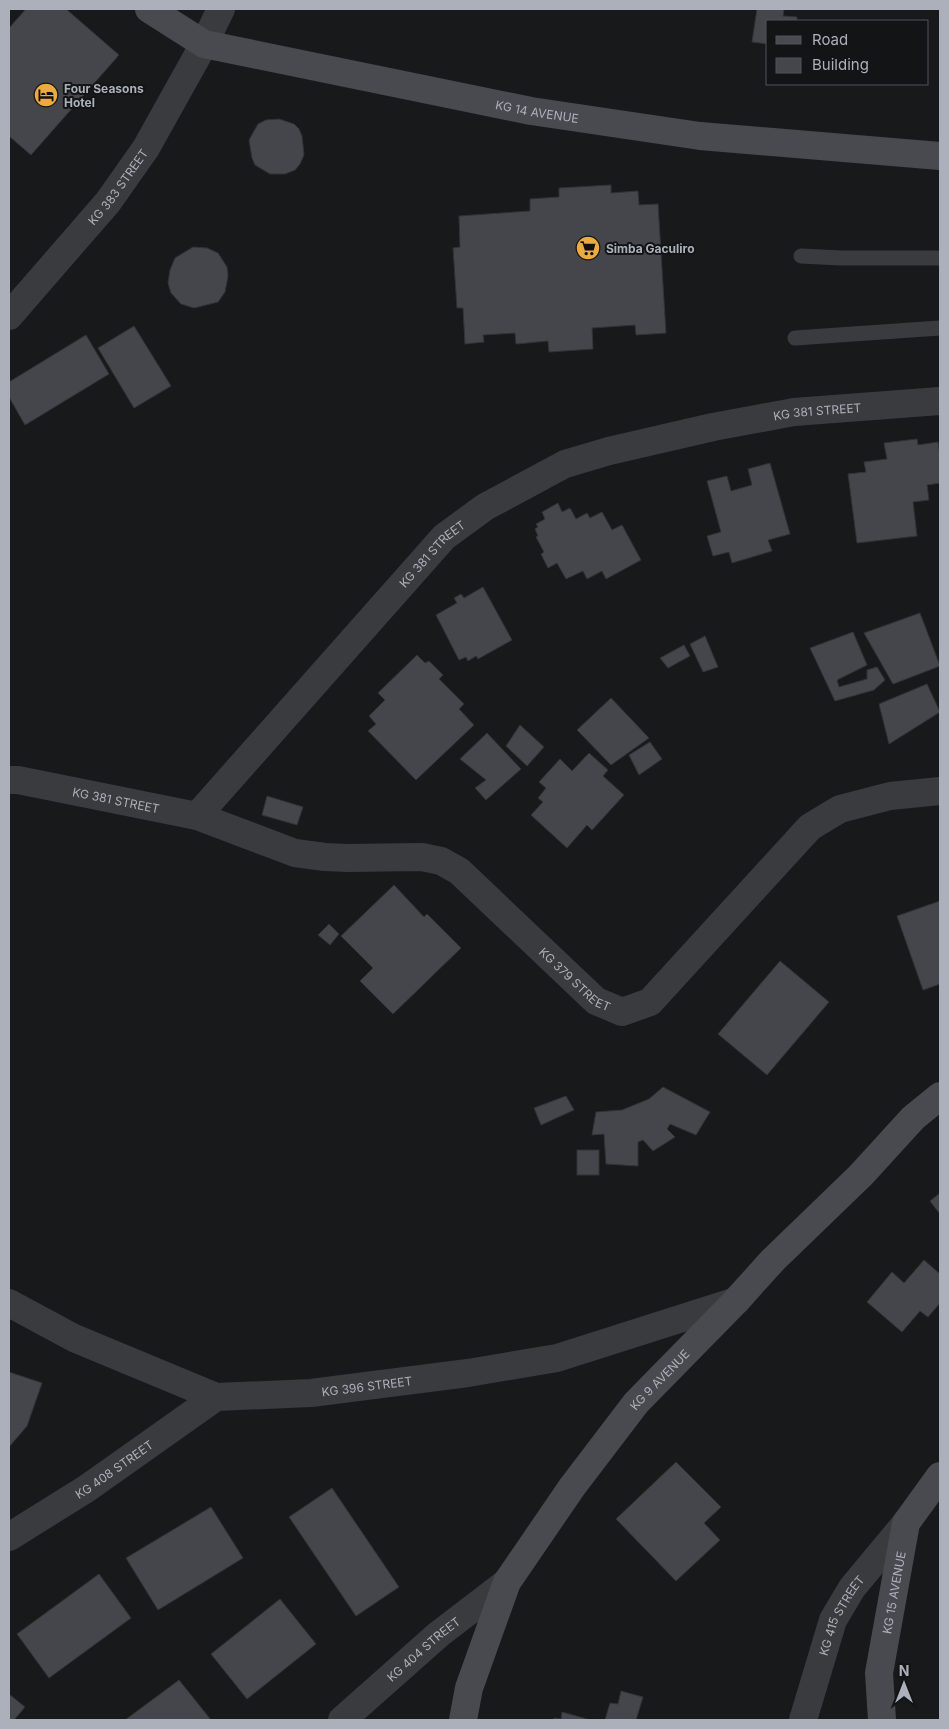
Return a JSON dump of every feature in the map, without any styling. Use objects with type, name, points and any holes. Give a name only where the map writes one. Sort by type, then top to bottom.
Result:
[{"type":"main road","name":"KG 14 AVENUE","points":[[149,9],[204,44],[531,111],[700,136],[940,156]]},
{"type":"main road","name":"KG 9 AVENUE","points":[[463,1720],[469,1688],[507,1582],[572,1487],[636,1402],[736,1301],[773,1260],[860,1175],[912,1118],[940,1096]]},
{"type":"main road","name":"KG 15 AVENUE","points":[[882,1720],[879,1673],[906,1523],[940,1476]]},
{"type":"street","name":"KG 383 STREET","points":[[9,316],[108,202],[146,148],[204,44],[221,9]]},
{"type":"street","name":"KG 381 STREET","points":[[9,780],[18,780],[197,816],[444,537],[485,507],[565,464],[609,451],[713,427],[794,412],[940,401]]},
{"type":"street","name":"KG 379 STREET","points":[[197,816],[295,853],[325,857],[422,857],[440,861],[458,871],[596,1001],[622,1012],[650,1002],[810,827],[840,809],[890,796],[940,791]]},
{"type":"street","name":"KG 396 STREET","points":[[9,1303],[74,1338],[216,1397],[320,1392],[468,1373],[557,1358],[736,1301]]},
{"type":"street","name":"KG 408 STREET","points":[[9,1537],[86,1489],[216,1397]]},
{"type":"street","name":"KG 415 STREET","points":[[803,1720],[833,1620],[852,1588],[906,1523]]},
{"type":"street","name":"KG 404 STREET","points":[[342,1720],[439,1634],[507,1582]]},
{"type":"lane","points":[[801,256],[940,258]]},
{"type":"lane","points":[[795,338],[940,328]]},
{"type":"building","name":"Four Seasons Hotel","points":[[26,9],[66,9],[119,55],[31,155],[9,136],[9,28]]},
{"type":"building","points":[[757,9],[784,9],[783,16],[797,17],[797,20],[766,20],[766,44],[752,42]]},
{"type":"building","points":[[279,119],[294,124],[299,129],[302,136],[304,155],[295,170],[285,174],[270,174],[255,165],[249,140],[258,124],[266,120]]},
{"type":"building","points":[[611,185],[611,193],[638,191],[639,205],[658,204],[666,333],[636,335],[635,325],[592,328],[593,349],[549,352],[548,341],[516,344],[515,333],[483,335],[484,342],[465,344],[463,308],[457,308],[453,248],[460,247],[459,216],[530,211],[530,199],[559,197],[559,188]]},
{"type":"building","points":[[193,247],[207,248],[218,253],[227,267],[228,276],[225,292],[218,302],[194,308],[181,304],[171,293],[168,283],[170,270],[175,258]]},
{"type":"building","points":[[134,326],[171,386],[134,408],[98,348]]},
{"type":"building","points":[[86,335],[109,374],[25,425],[9,397],[9,382]]},
{"type":"building","points":[[917,439],[918,445],[938,442],[940,483],[927,485],[929,500],[913,502],[917,536],[857,543],[848,474],[866,472],[864,462],[887,459],[884,443]]},
{"type":"building","points":[[770,463],[790,534],[768,540],[772,551],[732,563],[729,552],[713,556],[707,536],[721,532],[707,481],[727,476],[731,491],[752,485],[748,469]]},
{"type":"building","points":[[558,503],[562,512],[570,508],[576,519],[587,513],[590,518],[602,512],[612,530],[622,525],[641,560],[606,579],[602,571],[587,579],[583,571],[566,579],[557,563],[548,568],[541,554],[544,552],[536,537],[538,536],[535,529],[538,527],[536,524],[545,519],[542,512]]},
{"type":"building","points":[[483,587],[512,640],[478,659],[476,656],[468,661],[466,657],[459,660],[436,615],[457,603],[454,598],[461,594],[464,598]]},
{"type":"building","points":[[920,613],[940,666],[893,684],[864,633]]},
{"type":"building","points":[[853,632],[867,665],[837,680],[839,687],[867,679],[867,670],[877,667],[885,680],[874,690],[835,701],[810,648]]},
{"type":"building","points":[[705,636],[718,667],[703,672],[690,644]]},
{"type":"building","points":[[684,645],[690,656],[668,668],[660,658]]},
{"type":"building","points":[[417,655],[425,663],[429,661],[443,675],[439,679],[464,704],[459,709],[474,725],[416,780],[368,731],[376,724],[369,716],[385,700],[378,693]]},
{"type":"building","points":[[927,684],[940,712],[889,744],[879,704]]},
{"type":"building","points":[[611,698],[649,738],[611,765],[577,730]]},
{"type":"building","points":[[520,725],[544,747],[527,766],[506,746]]},
{"type":"building","points":[[487,733],[521,769],[486,800],[475,788],[486,780],[460,759]]},
{"type":"building","points":[[650,742],[662,759],[639,775],[629,755]]},
{"type":"building","points":[[589,753],[608,770],[603,776],[624,795],[592,830],[587,825],[567,848],[531,815],[543,802],[538,798],[546,788],[539,782],[560,759],[572,771]]},
{"type":"building","points":[[267,796],[303,807],[297,825],[262,815]]},
{"type":"building","points":[[394,885],[424,917],[427,914],[461,948],[393,1014],[360,981],[373,968],[341,936]]},
{"type":"building","points":[[940,901],[940,984],[923,990],[897,916]]},
{"type":"building","points":[[329,924],[339,934],[330,945],[318,935]]},
{"type":"building","points":[[780,961],[829,1002],[767,1075],[718,1034]]},
{"type":"building","points":[[663,1087],[710,1112],[696,1135],[670,1124],[667,1129],[675,1137],[653,1151],[643,1140],[638,1142],[638,1166],[606,1164],[604,1134],[592,1135],[596,1112],[622,1110],[649,1099]]},
{"type":"building","points":[[566,1096],[574,1110],[541,1125],[534,1108]]},
{"type":"building","points":[[577,1150],[599,1150],[599,1175],[577,1175]]},
{"type":"building","points":[[940,1193],[940,1214],[930,1201]]},
{"type":"building","points":[[924,1260],[940,1274],[940,1303],[928,1317],[920,1311],[902,1332],[867,1302],[892,1272],[904,1283]]},
{"type":"building","points":[[9,1372],[42,1383],[27,1426],[9,1447]]},
{"type":"building","points":[[676,1462],[721,1507],[704,1523],[720,1540],[676,1581],[616,1519]]},
{"type":"building","points":[[332,1488],[399,1587],[356,1616],[289,1517]]},
{"type":"building","points":[[211,1507],[243,1558],[158,1610],[126,1558]]},
{"type":"building","points":[[99,1574],[131,1618],[49,1678],[17,1634]]},
{"type":"building","points":[[280,1599],[316,1644],[247,1699],[211,1654]]},
{"type":"building","points":[[179,1680],[211,1720],[125,1720]]},
{"type":"building","points":[[621,1691],[643,1697],[636,1720],[605,1720],[610,1703],[618,1704]]},
{"type":"building","points":[[9,1694],[25,1707],[14,1720],[9,1720]]},
{"type":"building","points":[[562,1712],[587,1720],[553,1720],[554,1718],[561,1719]]},
{"type":"place","name":"Four Seasons Hotel","points":[[46,95]]},
{"type":"place","name":"Simba Gaculiro","points":[[588,248]]}]
